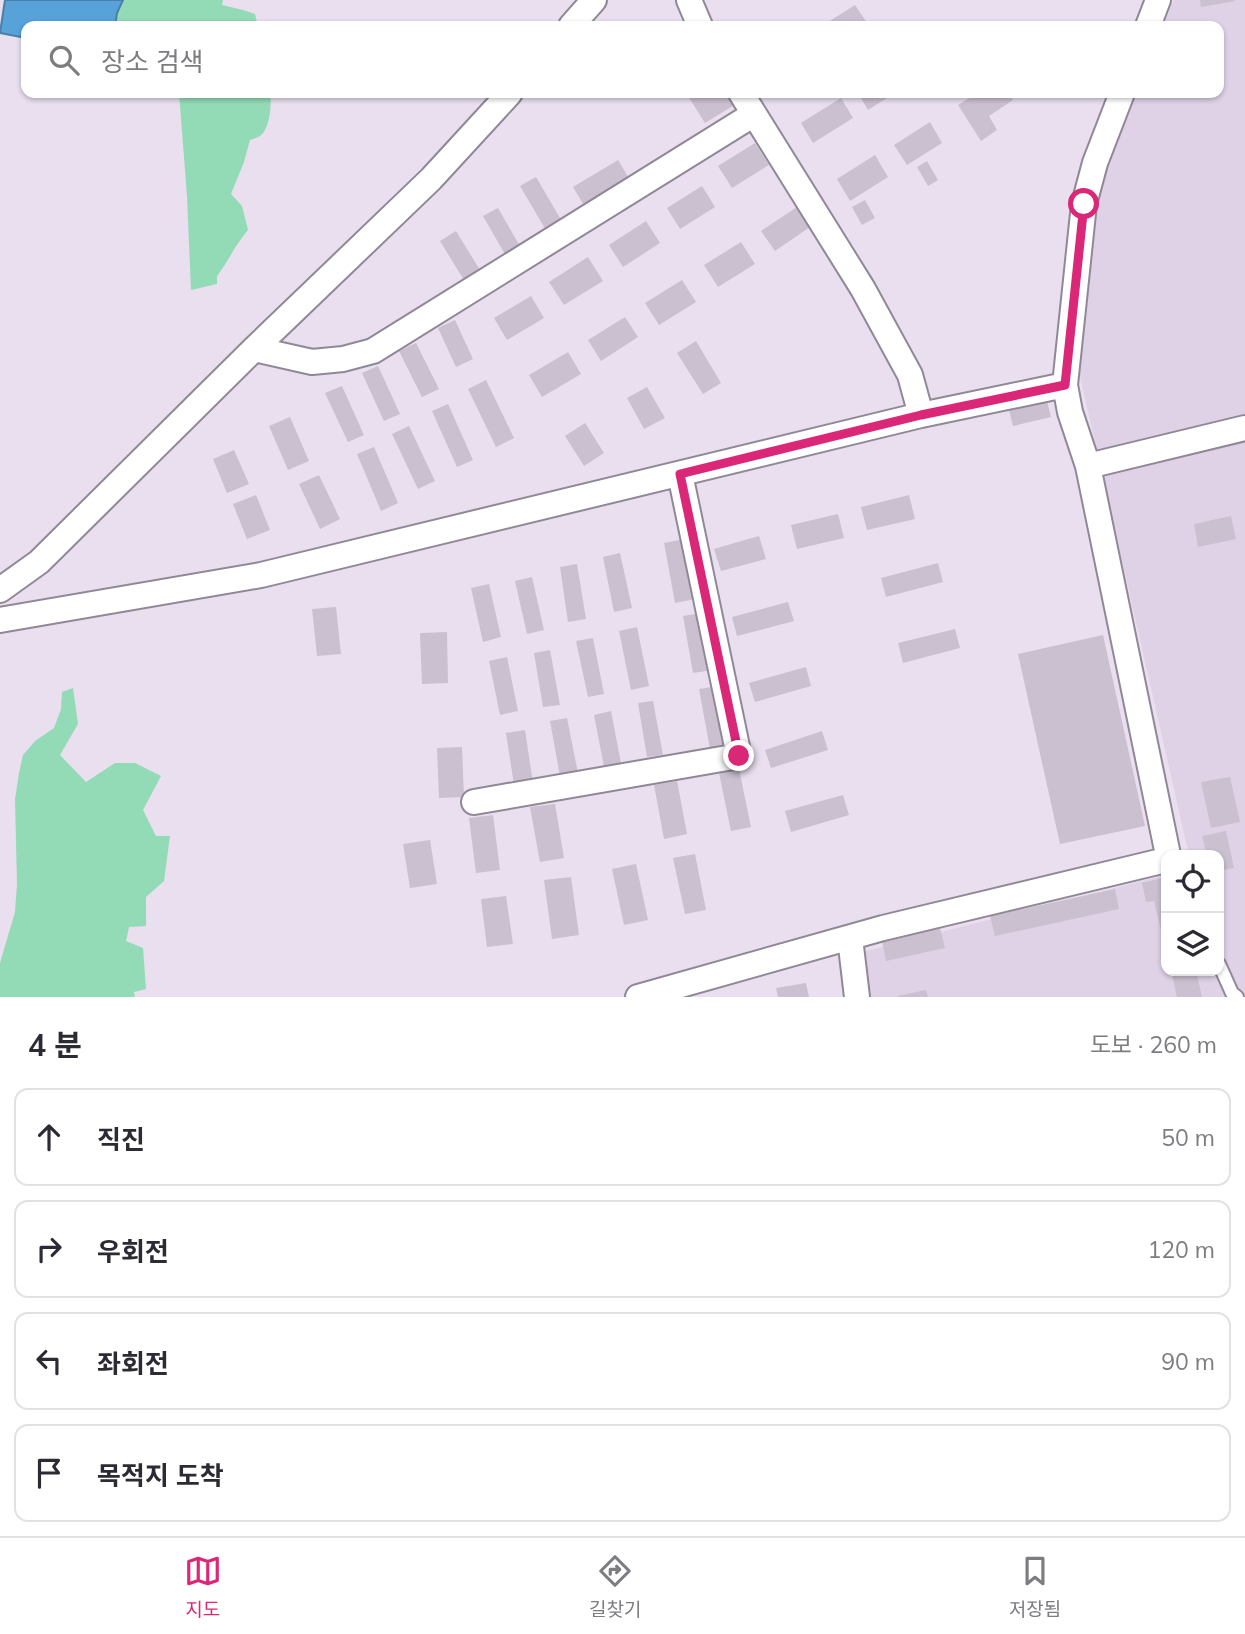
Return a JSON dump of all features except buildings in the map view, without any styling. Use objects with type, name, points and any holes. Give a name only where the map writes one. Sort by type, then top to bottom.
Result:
[{"type":"street","points":[[575,21],[594,0]]},
{"type":"street","points":[[689,0],[698,21]]},
{"type":"street","points":[[1150,21],[1158,0]]},
{"type":"street","points":[[0,590],[39,562],[254,349],[431,179],[505,98]]},
{"type":"street","points":[[1120,98],[1095,163],[1084,204],[1065,385],[1070,412],[1088,466],[1167,850]]},
{"type":"street","points":[[254,349],[312,362],[343,359],[373,351],[748,103],[863,289],[910,375],[921,415]]},
{"type":"street","points":[[0,620],[261,575],[921,415],[1065,385]]},
{"type":"street","points":[[1088,466],[1245,428]]},
{"type":"street","points":[[474,802],[739,756],[680,474]]},
{"type":"street","points":[[638,997],[883,928],[1161,861]]},
{"type":"street","points":[[850,938],[857,997]]},
{"type":"lane","points":[[1224,975],[1232,993],[1237,997]]},
{"type":"shaded area","points":[[1174,0],[1245,0],[1245,997],[867,997],[862,952],[1161,876],[1161,976],[1224,976],[1224,850],[1188,850],[1074,350],[1095,196],[1135,98],[1224,98],[1224,21],[1165,21]]},
{"type":"green space","points":[[123,0],[223,0],[222,5],[255,14],[257,21],[116,21]]},
{"type":"green space","points":[[179,98],[271,98],[266,128],[260,136],[250,140],[231,194],[242,206],[248,230],[217,276],[217,284],[191,290]]},
{"type":"green space","points":[[73,688],[78,724],[60,755],[86,782],[115,763],[135,763],[161,776],[143,810],[156,836],[170,836],[164,881],[146,897],[146,926],[129,927],[126,941],[143,948],[146,989],[134,992],[135,997],[0,997],[0,963],[15,912],[15,799],[23,755],[35,741],[54,728],[61,709],[62,692]]},
{"type":"water","points":[[5,0],[123,0],[116,21],[21,21],[21,37],[0,33]]},
{"type":"route","points":[[739,756],[680,474],[921,415],[1065,385],[1084,204]]}]
